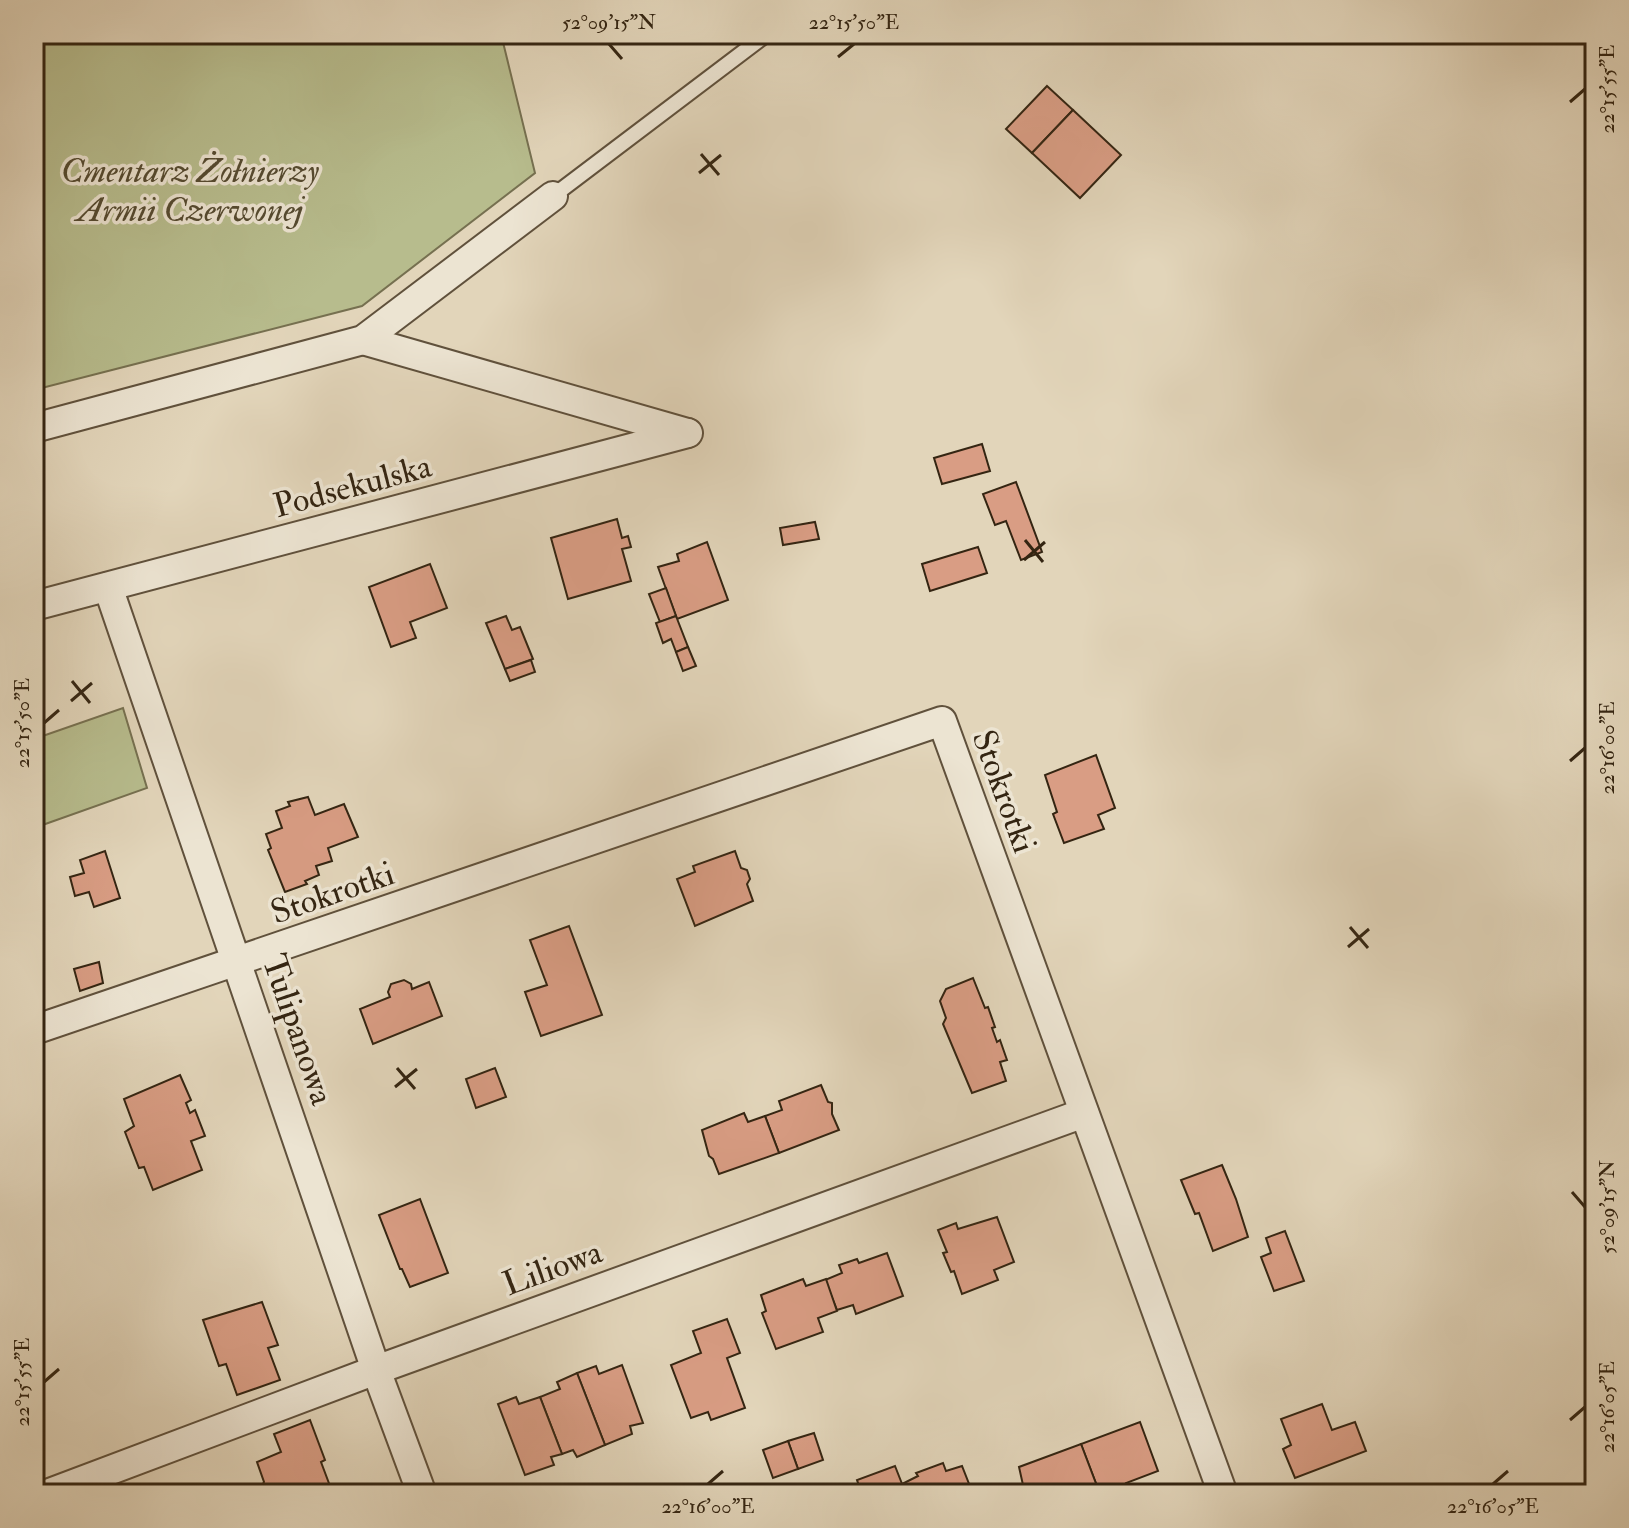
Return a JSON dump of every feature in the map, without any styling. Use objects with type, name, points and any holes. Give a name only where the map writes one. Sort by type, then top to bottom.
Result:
[{"type":"street","points":[[34,428],[363,340],[553,196]]},
{"type":"street","name":"Podsekulska","points":[[34,606],[688,433],[363,340]]},
{"type":"street","name":"Tulipanowa","points":[[108,587],[376,1370],[422,1494]]},
{"type":"street","name":"Stokrotki","points":[[238,962],[942,721],[1223,1494]]},
{"type":"street","points":[[34,1030],[238,962]]},
{"type":"street","name":"Liliowa","points":[[47,1494],[376,1370],[1084,1113]]},
{"type":"lane","points":[[553,196],[767,34]]},
{"type":"green space","name":"Cmentarz Żołnierzy Armii Czerwonej","points":[[34,34],[501,34],[535,173],[362,306],[34,390]]},
{"type":"green space","points":[[123,708],[147,788],[34,828],[34,739]]},
{"type":"building","points":[[1047,86],[1073,110],[1032,153],[1006,129]]},
{"type":"building","points":[[1073,110],[1121,155],[1080,198],[1032,153]]},
{"type":"building","points":[[982,444],[990,471],[942,484],[934,458]]},
{"type":"building","points":[[1016,482],[1042,552],[1021,560],[1006,521],[995,525],[983,494]]},
{"type":"building","points":[[617,519],[622,538],[628,536],[631,547],[622,549],[631,581],[568,599],[551,538]]},
{"type":"building","points":[[815,522],[819,539],[783,545],[780,528]]},
{"type":"building","points":[[707,542],[728,600],[677,619],[658,567],[679,561],[677,554]]},
{"type":"building","points":[[978,547],[987,573],[930,591],[922,564]]},
{"type":"building","points":[[430,564],[447,608],[410,622],[416,638],[391,647],[369,587]]},
{"type":"building","points":[[666,588],[676,616],[660,622],[649,594]]},
{"type":"building","points":[[506,616],[512,630],[520,627],[533,659],[505,669],[486,623]]},
{"type":"building","points":[[676,616],[688,647],[676,652],[671,639],[663,643],[656,623]]},
{"type":"building","points":[[688,647],[696,666],[683,671],[676,652]]},
{"type":"building","points":[[531,660],[535,672],[510,681],[505,669]]},
{"type":"building","points":[[1096,755],[1115,808],[1098,815],[1104,829],[1064,843],[1053,814],[1057,812],[1045,775]]},
{"type":"building","points":[[308,797],[315,815],[344,804],[358,837],[328,848],[332,861],[316,866],[319,875],[305,881],[307,884],[285,892],[268,850],[271,848],[266,834],[282,828],[276,811],[290,806],[288,802]]},
{"type":"building","points":[[105,851],[120,898],[94,907],[89,892],[75,896],[70,877],[84,873],[80,860]]},
{"type":"building","points":[[735,851],[741,868],[747,870],[750,879],[747,884],[753,901],[695,926],[677,879],[695,872],[693,866]]},
{"type":"building","points":[[569,926],[602,1015],[541,1036],[525,992],[547,985],[530,940]]},
{"type":"building","points":[[99,962],[103,983],[80,991],[74,969]]},
{"type":"building","points":[[973,978],[985,1008],[988,1007],[997,1042],[1000,1040],[1007,1060],[1000,1062],[1006,1081],[972,1093],[943,1024],[946,1018],[940,1001],[946,989]]},
{"type":"building","points":[[404,980],[411,984],[412,989],[429,982],[442,1016],[373,1044],[360,1009],[390,997],[391,984]]},
{"type":"building","points":[[495,1068],[506,1097],[476,1108],[466,1079]]},
{"type":"building","points":[[180,1075],[191,1100],[186,1103],[190,1113],[195,1110],[205,1136],[191,1141],[202,1170],[153,1190],[144,1167],[139,1168],[125,1132],[134,1126],[124,1099]]},
{"type":"building","points":[[821,1085],[828,1102],[832,1103],[832,1114],[839,1130],[779,1153],[765,1116],[782,1110],[779,1101]]},
{"type":"building","points":[[744,1113],[748,1122],[765,1116],[779,1153],[719,1174],[709,1156],[702,1130]]},
{"type":"building","points":[[1222,1165],[1248,1237],[1213,1251],[1199,1213],[1195,1214],[1181,1180]]},
{"type":"building","points":[[420,1199],[448,1273],[410,1287],[379,1215]]},
{"type":"building","points":[[997,1217],[1014,1262],[994,1270],[998,1280],[962,1294],[954,1271],[951,1272],[943,1253],[947,1252],[938,1230],[956,1223],[958,1229]]},
{"type":"building","points":[[1285,1231],[1304,1281],[1274,1291],[1261,1257],[1271,1253],[1266,1238]]},
{"type":"building","points":[[887,1253],[903,1296],[856,1314],[853,1305],[837,1310],[825,1280],[842,1273],[839,1265],[857,1259],[859,1263]]},
{"type":"building","points":[[803,1279],[806,1286],[826,1279],[837,1311],[818,1318],[823,1332],[776,1349],[762,1313],[766,1311],[761,1295]]},
{"type":"building","points":[[262,1302],[278,1345],[268,1348],[280,1380],[237,1395],[226,1364],[219,1366],[203,1320]]},
{"type":"building","points":[[727,1319],[740,1353],[727,1358],[745,1408],[711,1420],[708,1412],[691,1418],[671,1365],[701,1353],[693,1331]]},
{"type":"building","points":[[622,1365],[643,1423],[630,1426],[632,1434],[605,1445],[577,1373],[596,1366],[599,1374]]},
{"type":"building","points":[[577,1373],[605,1445],[577,1457],[573,1450],[562,1454],[540,1397],[560,1389],[557,1382]]},
{"type":"building","points":[[516,1397],[519,1404],[540,1397],[562,1454],[551,1457],[554,1465],[525,1475],[498,1404]]},
{"type":"building","points":[[1322,1404],[1332,1430],[1355,1422],[1366,1451],[1295,1478],[1283,1449],[1291,1445],[1281,1419]]},
{"type":"building","points":[[310,1420],[325,1460],[321,1462],[333,1494],[262,1494],[260,1489],[264,1482],[257,1462],[281,1452],[274,1434]]},
{"type":"building","points":[[1140,1422],[1158,1471],[1126,1483],[1129,1494],[1100,1494],[1081,1444]]},
{"type":"building","points":[[814,1433],[823,1460],[798,1469],[788,1441]]},
{"type":"building","points":[[788,1441],[798,1469],[773,1478],[763,1450]]},
{"type":"building","points":[[1081,1444],[1100,1494],[1025,1494],[1019,1467]]},
{"type":"building","points":[[943,1463],[946,1471],[962,1466],[973,1494],[906,1494],[902,1484],[918,1476],[916,1473]]},
{"type":"building","points":[[895,1466],[906,1494],[862,1494],[857,1480]]}]
